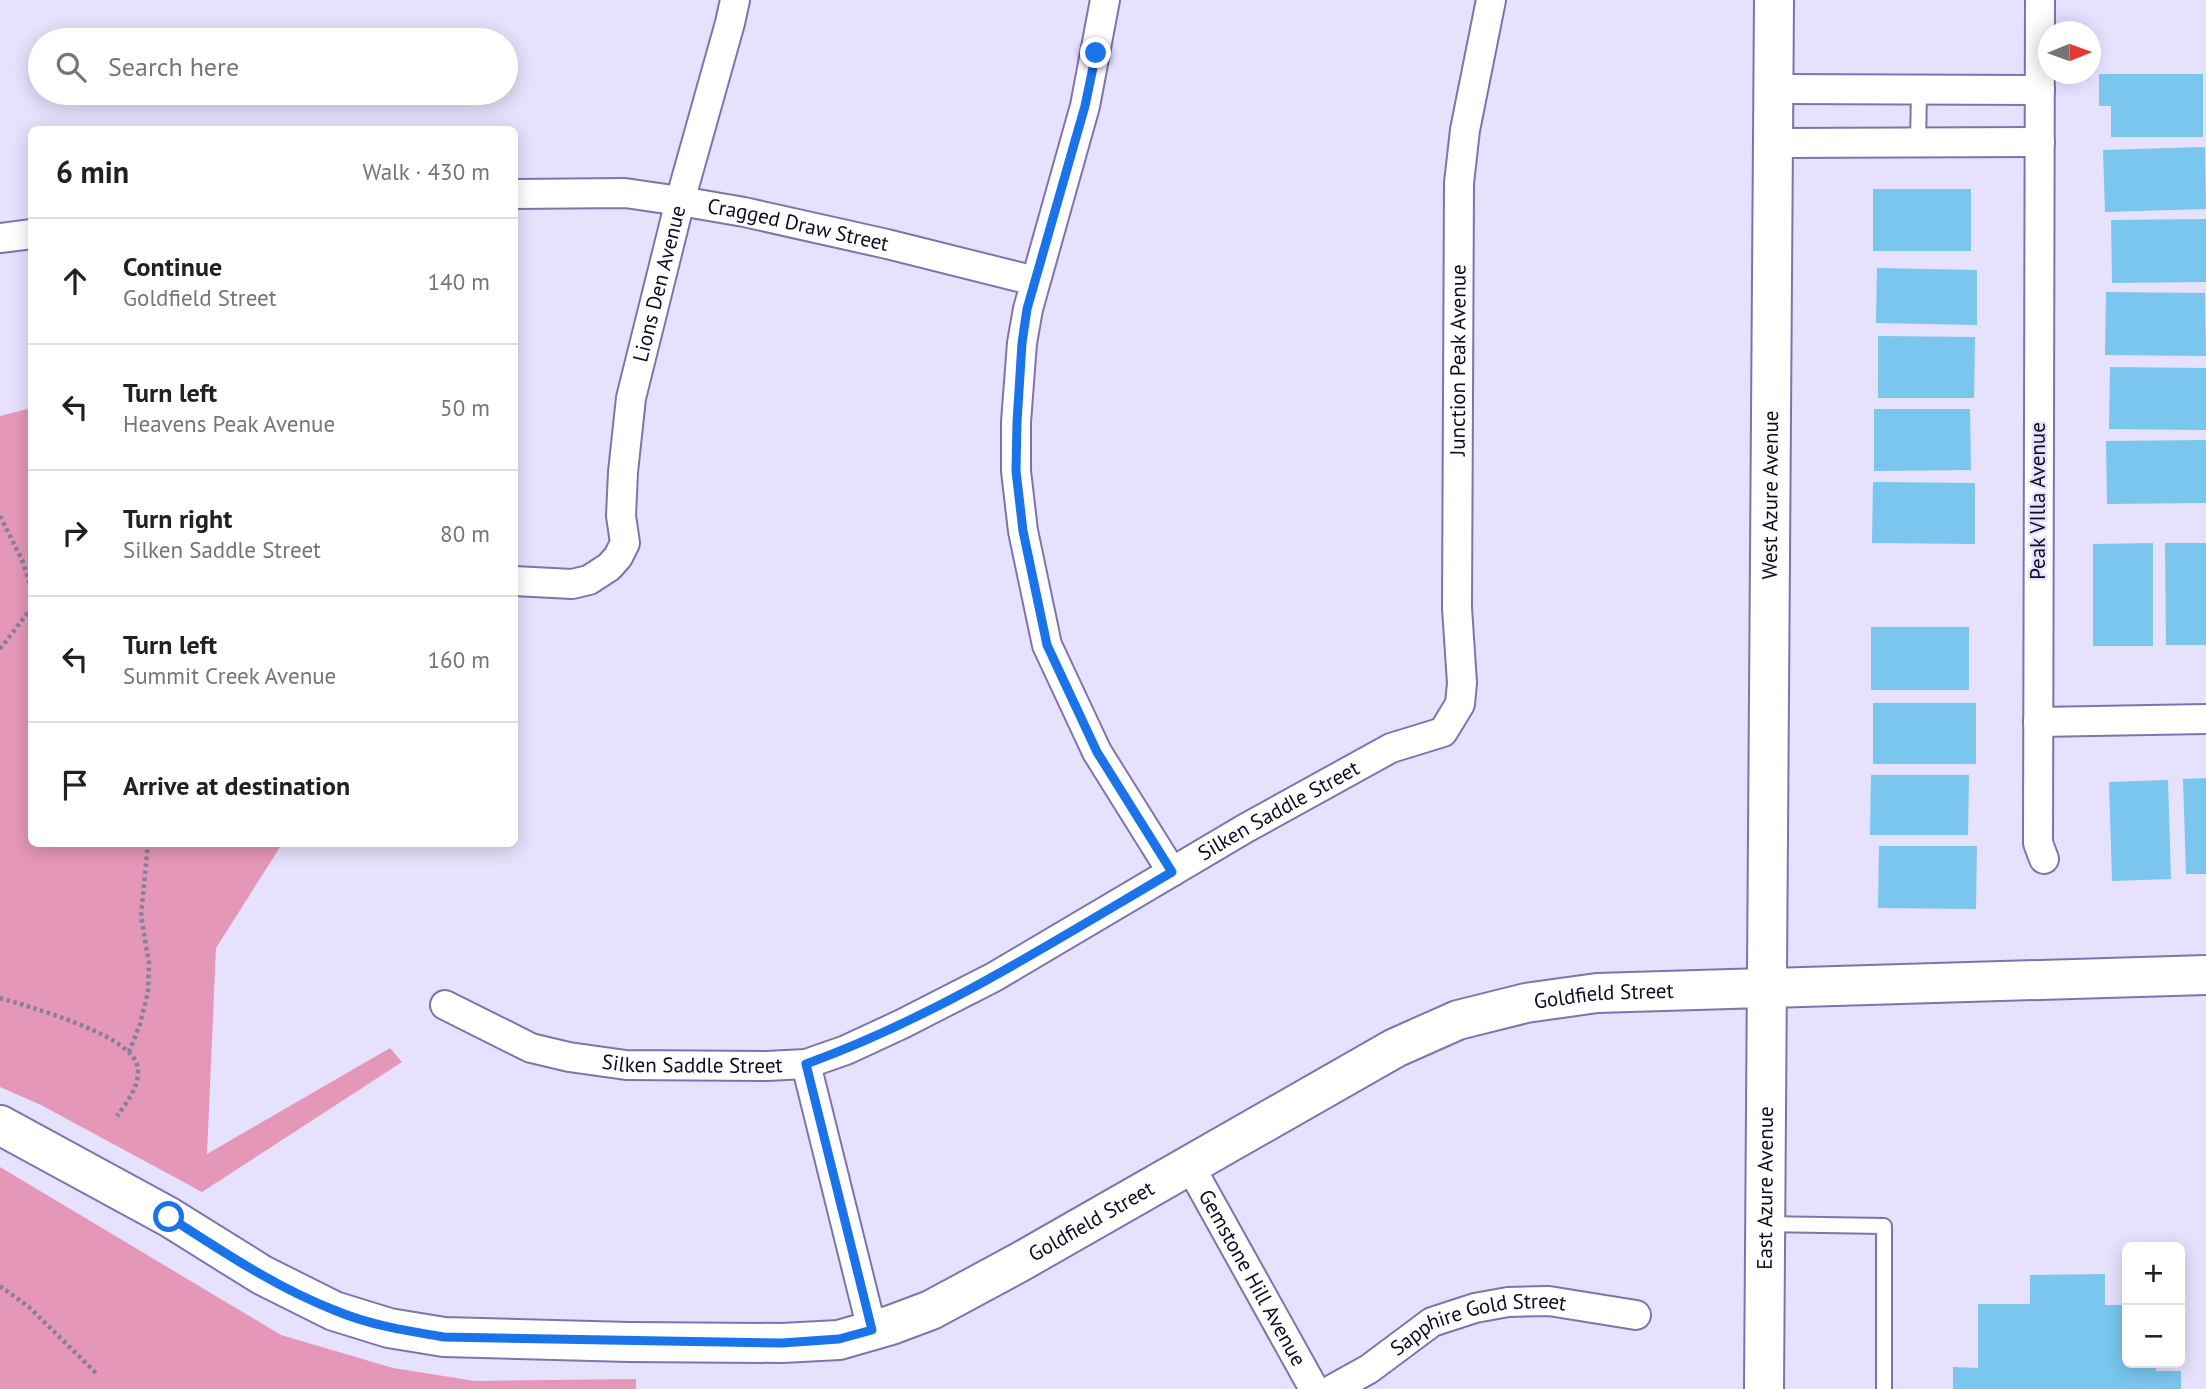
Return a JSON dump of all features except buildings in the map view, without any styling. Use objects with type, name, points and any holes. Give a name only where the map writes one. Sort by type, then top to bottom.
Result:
[{"type":"street","name":"Lions Den Avenue","points":[[518,581],[572,584],[589,580],[609,567],[625,543],[621,516],[622,483],[631,398],[680,201],[735,0]]},
{"type":"street","points":[[1105,0],[1085,106],[1027,309],[1022,343],[1016,459],[1023,531],[1047,645],[1097,752],[1172,872]]},
{"type":"street","name":"Junction Peak Avenue","points":[[1451,720],[1460,704],[1461,683],[1457,608],[1459,183],[1465,130],[1491,0]]},
{"type":"street","name":"West Azure Avenue","points":[[1766,988],[1774,0]]},
{"type":"street","name":"Peak VIlla Avenue","points":[[2040,0],[2038,843],[2044,859]]},
{"type":"street","points":[[1774,89],[2040,90]]},
{"type":"street","points":[[1774,143],[2040,142]]},
{"type":"street","name":"Cragged Draw Street","points":[[518,194],[625,193],[680,201],[744,212],[887,244],[1035,281]]},
{"type":"street","points":[[0,238],[28,234]]},
{"type":"street","points":[[2038,722],[2206,719]]},
{"type":"street","name":"Silken Saddle Street","points":[[445,1004],[531,1048],[569,1057],[626,1065],[806,1064],[846,1050],[994,977],[1246,828],[1391,748],[1443,732],[1451,720]]},
{"type":"street","name":"Goldfield Street","points":[[0,1125],[169,1217],[262,1275],[334,1311],[389,1328],[444,1337],[782,1343],[839,1339],[931,1310],[1395,1048],[1458,1020],[1525,1003],[1597,993],[2206,975]]},
{"type":"street","name":"East Azure Avenue","points":[[1764,1389],[1766,988]]},
{"type":"street","points":[[806,1064],[872,1330]]},
{"type":"street","name":"Gemstone Hill Avenue","points":[[1190,1166],[1314,1389]]},
{"type":"street","name":"Sapphire Gold Street","points":[[1333,1389],[1369,1369],[1432,1322],[1475,1308],[1508,1302],[1549,1301],[1636,1315]]},
{"type":"lane","points":[[1918,143],[1919,91]]},
{"type":"lane","points":[[1765,1224],[1884,1226],[1884,1389]]},
{"type":"path","points":[[0,516],[28,578]]},
{"type":"path","points":[[0,649],[28,612]]},
{"type":"path","points":[[129,1052],[148,992],[149,963],[141,916],[148,847]]},
{"type":"path","points":[[0,998],[88,1027],[129,1052],[137,1063],[138,1078],[131,1096],[117,1116]]},
{"type":"path","points":[[0,1286],[29,1307],[96,1373]]},
{"type":"shaded area","points":[[28,409],[28,847],[280,847],[216,948],[207,1154],[390,1048],[402,1062],[202,1192],[41,1105],[0,1087],[0,416]]},
{"type":"shaded area","points":[[0,1167],[281,1335],[393,1368],[475,1381],[636,1379],[636,1389],[0,1389]]},
{"type":"route","points":[[169,1217],[262,1275],[334,1311],[389,1328],[444,1337],[782,1343],[839,1339],[872,1330],[806,1064],[846,1050],[994,977],[1172,872],[1097,752],[1047,645],[1023,531],[1016,471],[1022,343],[1027,309],[1085,106],[1096,53]]}]
